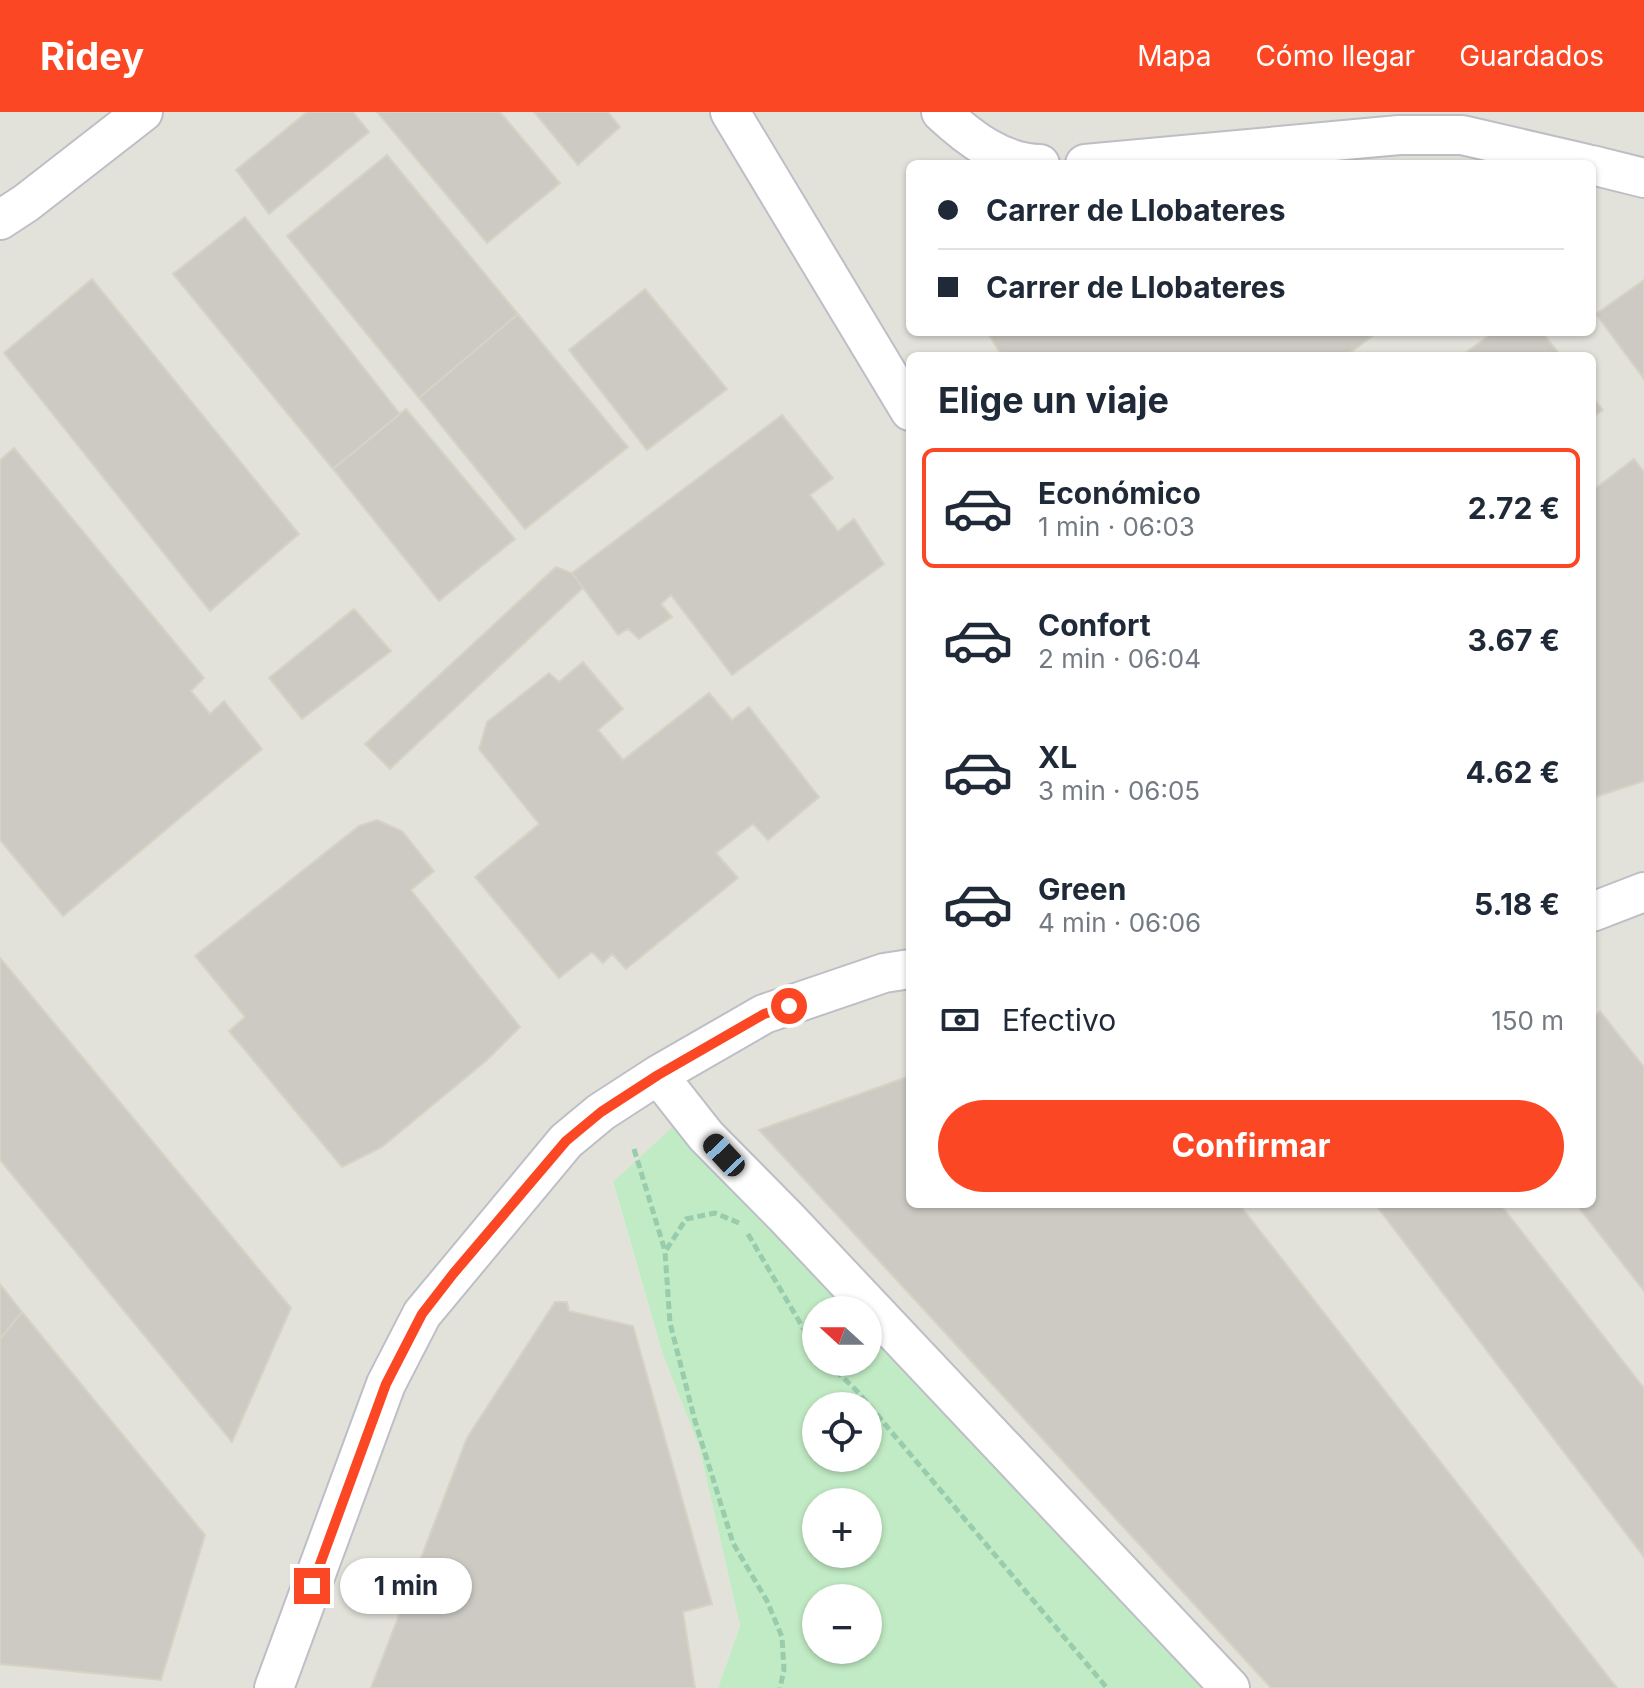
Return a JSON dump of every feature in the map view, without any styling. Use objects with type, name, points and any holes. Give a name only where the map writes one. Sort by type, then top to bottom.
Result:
[{"type":"street","points":[[0,220],[143,112]]},
{"type":"street","points":[[730,112],[906,404]]},
{"type":"street","points":[[941,112],[987,149],[1016,160]]},
{"type":"street","points":[[1128,160],[1399,135],[1462,135],[1568,160]]},
{"type":"street","points":[[1596,167],[1644,178]]},
{"type":"street","points":[[1596,910],[1644,892]]},
{"type":"street","points":[[274,1688],[386,1384],[422,1314],[566,1141],[601,1112],[658,1075],[764,1014],[884,973],[906,970]]},
{"type":"street","points":[[658,1075],[706,1136],[1230,1688]]},
{"type":"path","points":[[634,1149],[665,1252],[670,1323],[695,1421],[733,1543],[767,1601],[782,1637],[784,1670],[780,1688]]},
{"type":"path","points":[[665,1252],[686,1219],[715,1213],[743,1225],[802,1326]]},
{"type":"path","points":[[841,1376],[1107,1688]]},
{"type":"shaded area","points":[[0,112],[1644,112],[1644,1688],[1216,1688],[882,1308],[882,1296],[871,1296],[701,1102],[613,1183],[663,1355],[699,1446],[740,1626],[718,1688],[0,1688]]},
{"type":"green space","points":[[701,1101],[877,1296],[802,1296],[802,1376],[882,1376],[882,1302],[1230,1688],[718,1688],[740,1626],[699,1446],[663,1355],[613,1182]]},
{"type":"building","points":[[307,112],[353,112],[369,132],[269,214],[236,170]]},
{"type":"building","points":[[377,112],[500,112],[560,183],[487,243]]},
{"type":"building","points":[[534,112],[608,112],[620,127],[578,165]]},
{"type":"building","points":[[387,155],[518,314],[419,398],[287,236]]},
{"type":"building","points":[[245,217],[400,414],[333,469],[173,274]]},
{"type":"building","points":[[92,279],[299,534],[210,611],[4,353]]},
{"type":"building","points":[[1644,280],[1644,379],[1596,314]]},
{"type":"building","points":[[645,289],[727,389],[647,450],[569,350]]},
{"type":"building","points":[[518,314],[628,447],[525,529],[419,398]]},
{"type":"building","points":[[990,336],[1373,336],[1351,352],[1000,352]]},
{"type":"building","points":[[1488,336],[1545,336],[1558,352],[1466,352]]},
{"type":"building","points":[[1596,401],[1603,410],[1596,415]]},
{"type":"building","points":[[406,409],[515,539],[439,601],[333,469]]},
{"type":"building","points":[[782,415],[833,478],[810,495],[838,531],[854,519],[884,564],[732,675],[671,595],[661,604],[672,617],[639,639],[628,629],[618,635],[572,573]]},
{"type":"building","points":[[14,448],[204,678],[191,691],[210,714],[224,701],[262,749],[63,916],[0,840],[0,460]]},
{"type":"building","points":[[1634,459],[1644,472],[1644,781],[1596,797],[1596,488]]},
{"type":"building","points":[[556,567],[572,573],[583,588],[390,769],[365,744]]},
{"type":"building","points":[[354,609],[391,651],[302,719],[269,678]]},
{"type":"building","points":[[583,662],[623,709],[598,730],[623,760],[709,693],[732,720],[749,707],[819,797],[768,840],[753,824],[716,853],[738,878],[626,969],[612,954],[603,963],[592,952],[559,978],[475,877],[539,824],[479,749],[487,722],[549,673],[559,682]]},
{"type":"building","points":[[377,820],[402,831],[434,871],[411,890],[520,1027],[487,1060],[382,1147],[342,1167],[229,1031],[245,1017],[195,956],[359,826]]},
{"type":"building","points":[[0,958],[291,1308],[232,1442],[0,1160]]},
{"type":"building","points":[[1600,1011],[1644,1067],[1644,1291],[1579,1208],[1596,1208],[1596,1014]]},
{"type":"building","points":[[906,1077],[906,1208],[1242,1208],[1617,1688],[1271,1688],[759,1130]]},
{"type":"building","points":[[1378,1208],[1503,1208],[1644,1388],[1644,1557]]},
{"type":"building","points":[[0,1284],[22,1312],[0,1339]]},
{"type":"building","points":[[555,1302],[567,1302],[569,1311],[633,1326],[712,1604],[683,1612],[695,1688],[371,1688],[467,1438]]},
{"type":"building","points":[[22,1312],[205,1535],[161,1680],[0,1664],[0,1339]]},
{"type":"route","points":[[312,1586],[386,1384],[422,1314],[453,1274],[566,1141],[601,1112],[764,1014],[789,1006]]}]
